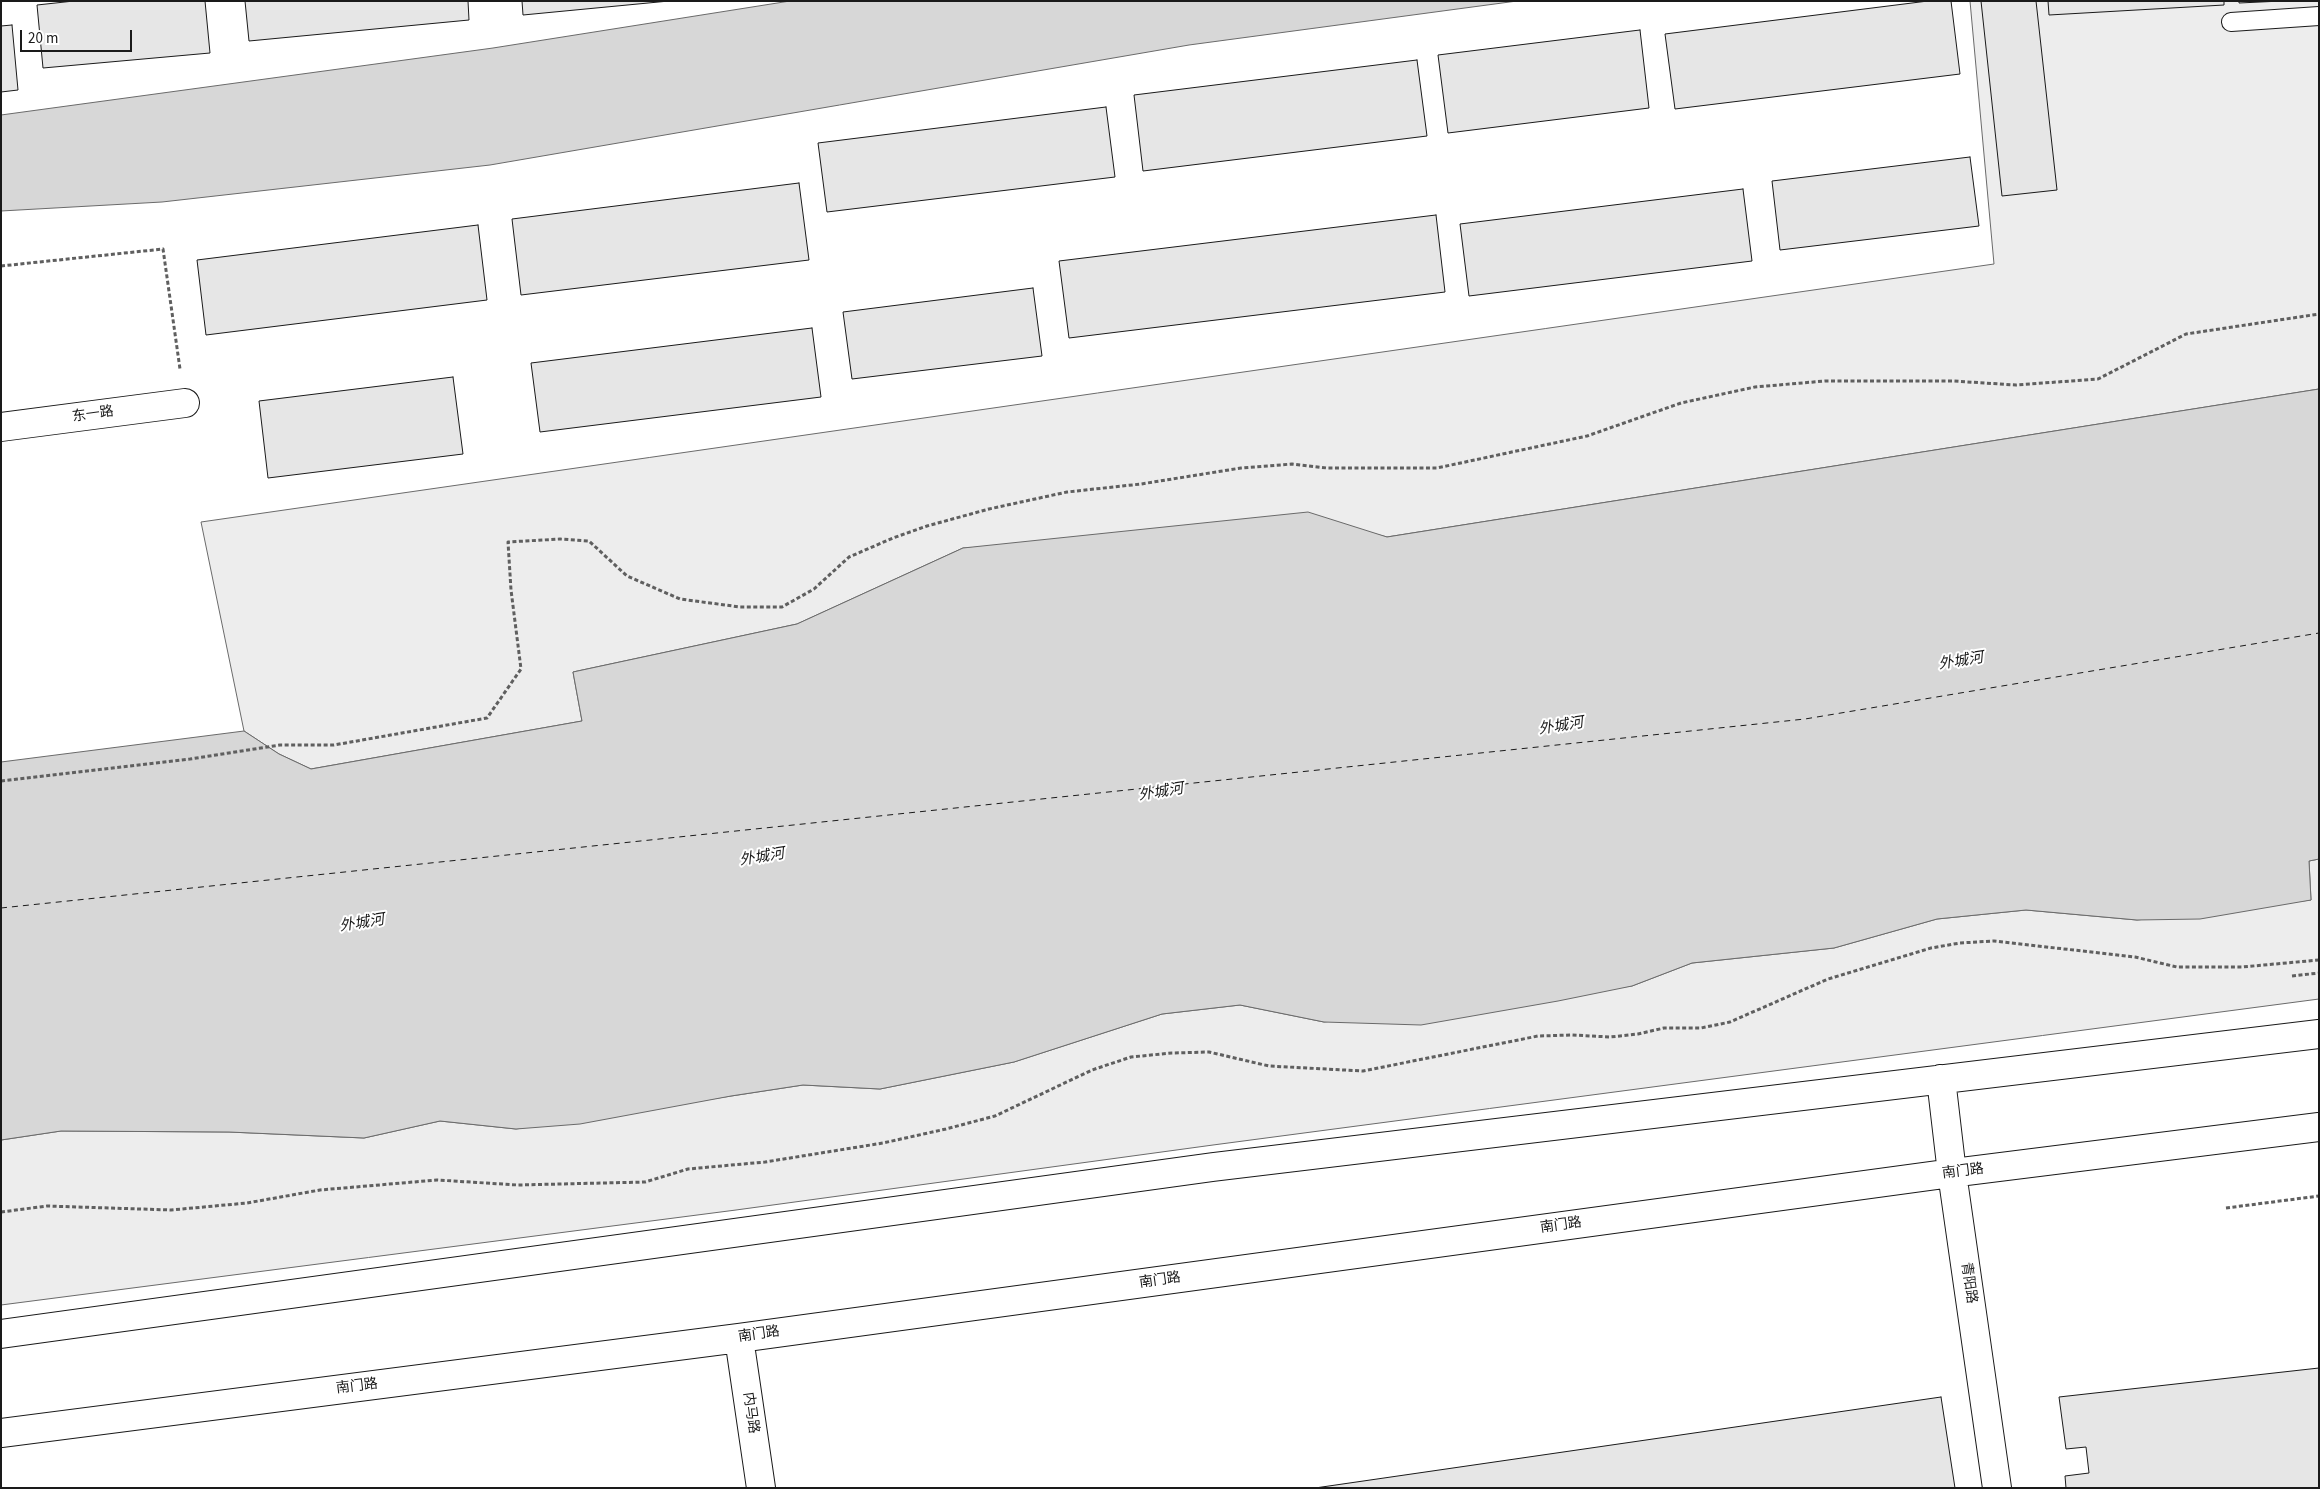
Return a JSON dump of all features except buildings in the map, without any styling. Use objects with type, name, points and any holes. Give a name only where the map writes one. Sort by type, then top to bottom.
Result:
[{"type":"main road","name":"东一路","points":[[1,427],[185,403]]},
{"type":"main road","points":[[1,1334],[1213,1167],[2319,1034]]},
{"type":"main road","name":"青阳路","points":[[1941,1079],[1952,1173],[1997,1488]]},
{"type":"main road","name":"南门路","points":[[1,1433],[739,1338],[1952,1173],[2319,1127]]},
{"type":"main road","name":"内马路","points":[[739,1338],[761,1488]]},
{"type":"lane","points":[[2231,22],[2319,16]]},
{"type":"path","points":[[1,266],[164,249],[185,403]]},
{"type":"path","points":[[1,782],[190,760],[280,745],[334,745],[487,718],[521,669],[511,590],[508,542],[560,539],[589,540],[627,576],[680,599],[740,607],[782,607],[814,589],[849,557],[892,538],[927,526],[990,509],[1067,492],[1140,484],[1241,468],[1292,464],[1327,468],[1437,468],[1587,436],[1681,403],[1755,387],[1825,381],[1953,381],[2016,385],[2098,379],[2186,334],[2319,314]]},
{"type":"path","points":[[1,1212],[47,1206],[172,1210],[247,1203],[320,1190],[437,1180],[518,1185],[645,1182],[688,1169],[775,1161],[883,1143],[946,1129],[995,1116],[1092,1070],[1131,1057],[1208,1052],[1269,1066],[1363,1071],[1538,1036],[1572,1034],[1610,1037],[1664,1028],[1701,1028],[1730,1022],[1828,979],[1931,948],[1960,943],[1994,941],[2135,957],[2177,967],[2242,967],[2319,960]]},
{"type":"path","points":[[2292,976],[2319,973]]},
{"type":"path","points":[[2226,1208],[2319,1196]]},
{"type":"shaded area","points":[[1970,1],[2319,1],[2319,389],[1387,537],[1356,529],[963,548],[797,624],[573,672],[582,721],[311,769],[279,754],[244,731],[201,522],[1994,264]]},
{"type":"shaded area","points":[[2319,859],[2319,999],[736,1210],[1,1305],[1,1140],[61,1131],[229,1132],[364,1138],[440,1121],[516,1129],[803,1085],[880,1089],[1014,1062],[1162,1014],[1240,1005],[1324,1022],[1632,986],[1692,963],[1834,948],[1937,919],[2026,910],[2137,920],[2311,900],[2309,861]]},
{"type":"water","points":[[790,1],[1517,1],[1189,45],[490,165],[162,202],[1,211],[1,115],[493,48]]},
{"type":"water","name":"外城河","points":[[2319,389],[2319,859],[2309,861],[2311,900],[2200,919],[2137,920],[2026,910],[1937,919],[1834,948],[1692,963],[1632,986],[1421,1025],[1324,1022],[1240,1005],[1162,1014],[1014,1062],[880,1089],[803,1085],[731,1096],[580,1124],[516,1129],[440,1121],[364,1138],[229,1132],[61,1131],[1,1140],[1,762],[244,731],[279,754],[311,769],[582,721],[573,672],[797,624],[963,548],[1308,512],[1387,537]]},
{"type":"ferry route","points":[[1,908],[1805,719],[2319,633]]}]
